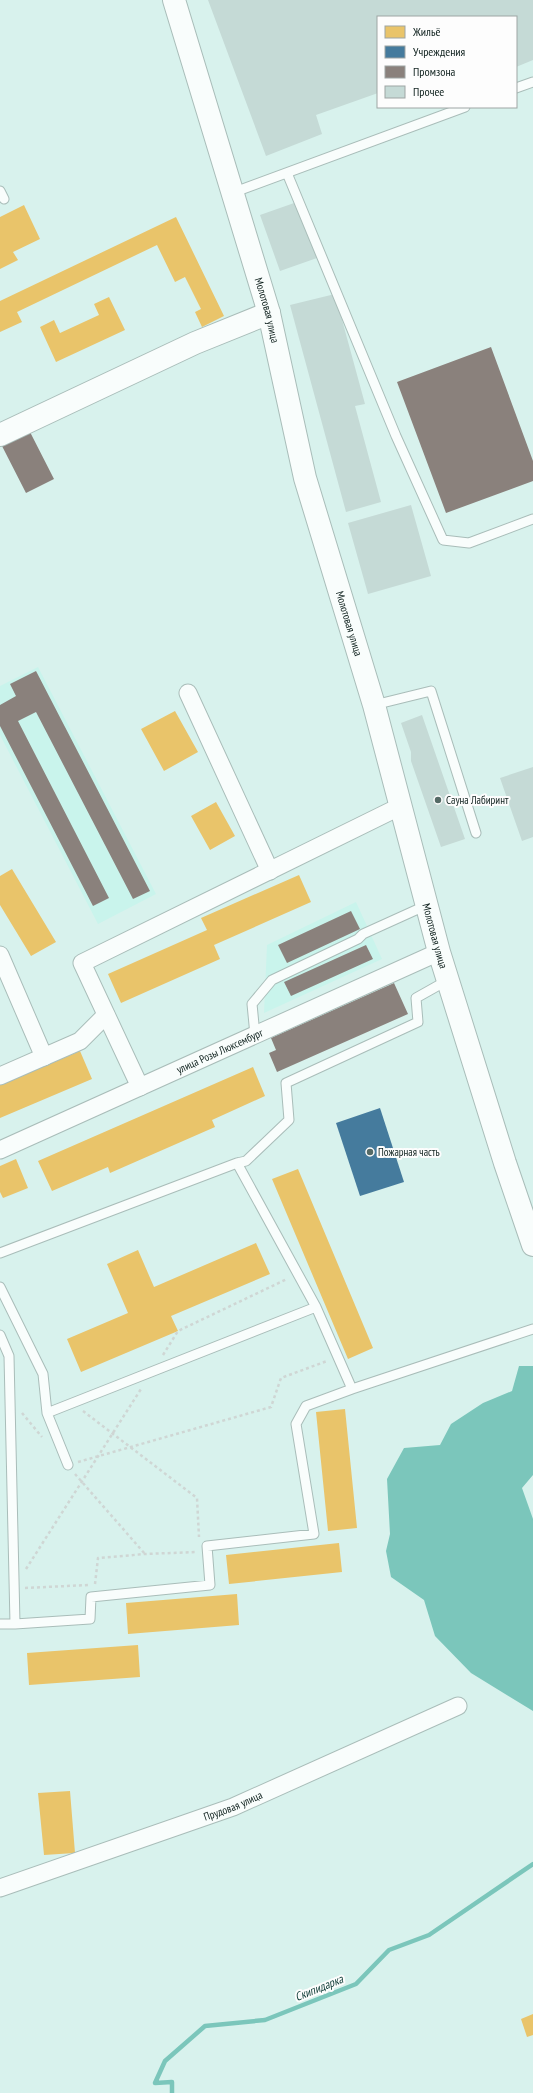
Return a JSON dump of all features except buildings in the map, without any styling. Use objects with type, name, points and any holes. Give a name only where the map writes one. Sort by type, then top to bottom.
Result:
[{"type":"street","name":"Молотовая улица","points":[[174,0],[269,313],[305,478],[374,705],[439,952],[505,1163],[533,1245]]},
{"type":"street","points":[[0,435],[195,343],[269,313]]},
{"type":"street","points":[[188,693],[270,871]]},
{"type":"street","points":[[140,1087],[82,963],[400,806]]},
{"type":"street","name":"улица Розы Люксембург","points":[[0,1150],[439,952]]},
{"type":"street","points":[[0,955],[44,1057]]},
{"type":"street","points":[[0,1076],[80,1041],[106,1015]]},
{"type":"street","name":"Прудовая улица","points":[[0,1888],[233,1807],[458,1706]]},
{"type":"lane","points":[[517,88],[533,82]]},
{"type":"lane","points":[[232,193],[461,108]]},
{"type":"lane","points":[[287,173],[396,436],[443,540],[469,543],[533,519]]},
{"type":"lane","points":[[374,705],[431,691],[476,833]]},
{"type":"lane","points":[[255,1035],[252,1004],[272,980],[358,939],[363,934],[427,905]]},
{"type":"lane","points":[[0,1253],[237,1163],[246,1161],[289,1120],[286,1083],[418,1022],[416,998],[448,980]]},
{"type":"lane","points":[[237,1163],[316,1307],[352,1389]]},
{"type":"lane","points":[[0,1287],[43,1374],[48,1413],[70,1468]]},
{"type":"lane","points":[[48,1413],[316,1307]]},
{"type":"lane","points":[[0,1624],[90,1619],[91,1597],[210,1585],[207,1546],[314,1534],[296,1424],[306,1406],[533,1328]]},
{"type":"lane","points":[[0,1335],[9,1356],[15,1624]]},
{"type":"path","points":[[14,1588],[178,1331],[298,1274]]},
{"type":"path","points":[[145,1554],[70,1468],[98,1456],[271,1408],[281,1378],[338,1357]]},
{"type":"path","points":[[10,1399],[46,1441]]},
{"type":"path","points":[[72,1403],[197,1498],[199,1544]]},
{"type":"path","points":[[14,1588],[96,1584],[98,1558],[145,1554],[200,1552]]},
{"type":"shaded area","points":[[38,667],[156,894],[98,924],[0,735],[0,686]]},
{"type":"shaded area","points":[[356,902],[382,959],[264,1013],[267,945]]},
{"type":"shaded area","points":[[519,1366],[533,1366],[533,1475],[522,1488],[533,1519],[533,1711],[471,1673],[435,1636],[424,1600],[391,1577],[386,1551],[390,1534],[387,1479],[404,1448],[440,1445],[451,1424],[483,1403],[512,1391]]},
{"type":"waterway","name":"Скипидарка","points":[[172,2093],[172,2082],[155,2083],[165,2061],[205,2026],[265,2020],[356,1984],[389,1950],[429,1935],[533,1864]]},
{"type":"place","name":"Сауна Лабиринт","points":[[438,800]]},
{"type":"place","name":"Пожарная часть","points":[[370,1152]]}]
